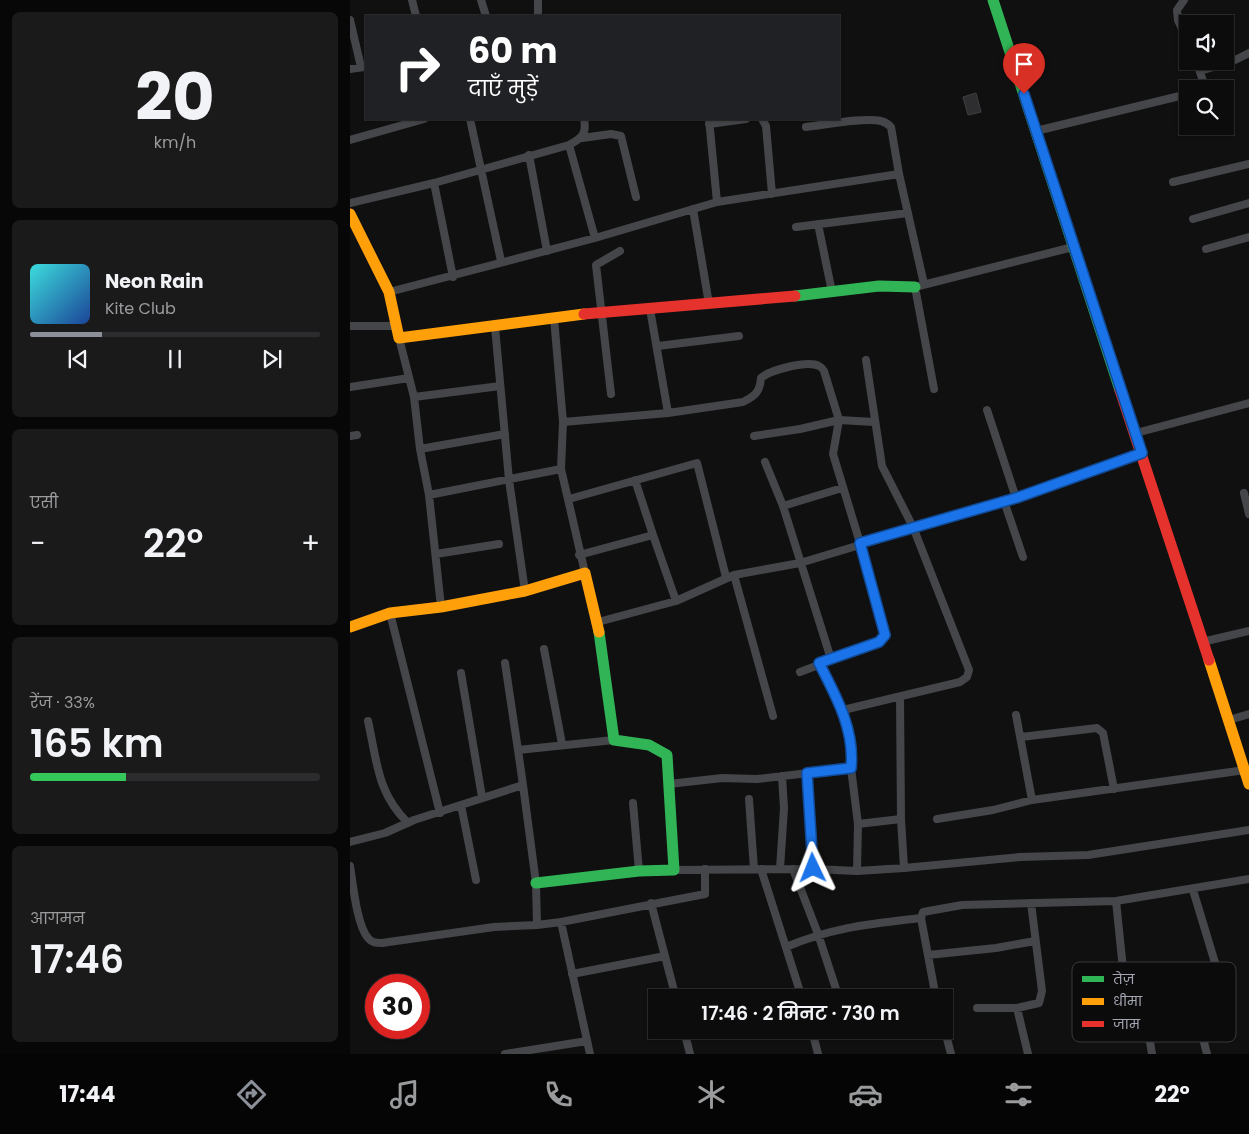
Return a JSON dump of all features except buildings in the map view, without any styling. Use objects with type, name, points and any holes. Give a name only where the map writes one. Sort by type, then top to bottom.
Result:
[{"type":"street","points":[[412,0],[416,15]]},
{"type":"street","points":[[481,0],[486,15]]},
{"type":"street","points":[[538,0],[538,15]]},
{"type":"street","points":[[993,0],[1249,784]]},
{"type":"street","points":[[1179,22],[1177,10],[1184,0]]},
{"type":"street","points":[[350,20],[364,67],[350,69]]},
{"type":"street","points":[[1203,80],[1200,71],[1233,61],[1249,53]]},
{"type":"street","points":[[1036,132],[1179,96]]},
{"type":"street","points":[[350,140],[420,120]]},
{"type":"street","points":[[470,120],[501,261]]},
{"type":"street","points":[[582,138],[585,133],[584,120]]},
{"type":"street","points":[[717,202],[709,122],[734,120]]},
{"type":"street","points":[[763,120],[766,126],[772,194]]},
{"type":"street","points":[[806,127],[873,121],[888,124],[891,128],[920,285],[934,389]]},
{"type":"street","points":[[350,203],[434,183],[569,145],[582,138],[610,134],[621,136],[636,197]]},
{"type":"street","points":[[569,145],[595,238]]},
{"type":"street","points":[[529,155],[547,250]]},
{"type":"street","points":[[1173,182],[1249,165]]},
{"type":"street","points":[[389,292],[453,277],[501,261],[595,238],[717,202],[899,174]]},
{"type":"street","points":[[434,183],[453,277]]},
{"type":"street","points":[[1193,219],[1249,203]]},
{"type":"street","points":[[693,209],[709,304]]},
{"type":"street","points":[[796,227],[908,213]]},
{"type":"street","points":[[351,221],[389,292],[395,326],[414,397],[420,449],[429,495],[441,607]]},
{"type":"street","points":[[818,224],[832,292]]},
{"type":"street","points":[[1206,250],[1249,237]]},
{"type":"street","points":[[399,338],[602,312],[709,304],[879,286],[920,285],[1073,247]]},
{"type":"street","points":[[611,394],[596,265],[620,251]]},
{"type":"street","points":[[650,309],[658,346],[668,413]]},
{"type":"street","points":[[554,318],[563,422],[561,469],[569,499],[579,555],[598,622],[614,740]]},
{"type":"street","points":[[350,326],[395,326]]},
{"type":"street","points":[[495,327],[509,480],[525,591]]},
{"type":"street","points":[[658,346],[739,336]]},
{"type":"street","points":[[843,710],[960,682],[967,677],[969,670],[913,527],[882,466],[866,360]]},
{"type":"street","points":[[563,422],[668,413],[743,402],[754,396],[760,388],[761,378],[773,370],[809,364],[819,365],[824,371],[839,420],[833,454],[885,635],[879,642],[819,663],[800,672]]},
{"type":"street","points":[[350,387],[409,378]]},
{"type":"street","points":[[414,397],[500,386]]},
{"type":"street","points":[[1136,434],[1249,403]]},
{"type":"street","points":[[987,410],[1016,498]]},
{"type":"street","points":[[754,436],[800,429],[839,420],[874,422]]},
{"type":"street","points":[[420,449],[505,434]]},
{"type":"street","points":[[598,622],[676,601],[730,576],[800,563],[913,527],[1016,498],[1142,453]]},
{"type":"street","points":[[765,462],[783,506],[830,659]]},
{"type":"street","points":[[569,499],[697,463],[773,716]]},
{"type":"street","points":[[429,495],[561,469]]},
{"type":"street","points":[[635,480],[676,601]]},
{"type":"street","points":[[783,506],[842,488]]},
{"type":"street","points":[[1244,493],[1249,514]]},
{"type":"street","points":[[1004,501],[1023,557]]},
{"type":"street","points":[[579,555],[653,535]]},
{"type":"street","points":[[436,554],[499,544]]},
{"type":"street","points":[[350,627],[390,613],[441,607],[525,591],[584,573]]},
{"type":"street","points":[[390,613],[440,813]]},
{"type":"street","points":[[1202,642],[1249,631]]},
{"type":"street","points":[[544,649],[562,744]]},
{"type":"street","points":[[505,663],[536,883],[537,925]]},
{"type":"street","points":[[819,663],[843,710],[853,754],[851,768],[858,824],[857,871]]},
{"type":"street","points":[[461,673],[482,797]]},
{"type":"street","points":[[900,697],[901,819],[904,868]]},
{"type":"street","points":[[1229,720],[1249,714]]},
{"type":"street","points":[[1016,715],[1032,800]]},
{"type":"street","points":[[368,721],[382,786],[395,810],[408,823]]},
{"type":"street","points":[[1021,737],[1097,728],[1103,733],[1114,789]]},
{"type":"street","points":[[518,750],[614,740],[648,744],[663,751],[668,755],[674,870]]},
{"type":"street","points":[[669,784],[722,778],[757,779],[851,768]]},
{"type":"street","points":[[937,819],[993,810],[1032,800],[1244,770]]},
{"type":"street","points":[[807,773],[813,868]]},
{"type":"street","points":[[780,869],[784,808],[782,776]]},
{"type":"street","points":[[350,842],[384,833],[482,797],[523,785]]},
{"type":"street","points":[[749,799],[758,869],[799,989]]},
{"type":"street","points":[[633,803],[639,870]]},
{"type":"street","points":[[461,805],[476,880]]},
{"type":"street","points":[[858,824],[901,819]]},
{"type":"street","points":[[536,883],[639,870],[813,868],[857,871],[1020,857],[1088,855],[1249,830]]},
{"type":"street","points":[[350,866],[362,926],[367,938],[374,943],[494,927],[561,922],[705,894],[705,869]]},
{"type":"street","points":[[794,869],[836,989]]},
{"type":"street","points":[[934,989],[921,918],[923,912],[938,908],[1116,901],[1193,890],[1249,879]]},
{"type":"street","points":[[1193,890],[1215,962]]},
{"type":"street","points":[[1116,901],[1122,962]]},
{"type":"street","points":[[651,903],[674,989]]},
{"type":"street","points":[[977,1008],[1017,1008],[1039,1003],[1042,990],[1031,904]]},
{"type":"street","points":[[786,947],[818,934],[846,927],[921,918]]},
{"type":"street","points":[[561,922],[590,1054]]},
{"type":"street","points":[[928,954],[996,948],[1035,941]]},
{"type":"street","points":[[572,974],[665,956]]},
{"type":"street","points":[[1017,1008],[1028,1054]]},
{"type":"street","points":[[686,1039],[690,1054]]},
{"type":"street","points":[[814,1039],[818,1054]]},
{"type":"street","points":[[947,1039],[951,1054]]},
{"type":"street","points":[[505,1054],[587,1042]]},
{"type":"traffic: fast","points":[[993,0],[1120,390]]},
{"type":"traffic: fast","points":[[795,296],[879,286],[915,287]]},
{"type":"traffic: fast","points":[[536,883],[639,871],[674,870],[667,755],[649,745],[614,740],[599,632]]},
{"type":"traffic: slow","points":[[350,214],[389,292],[399,338],[584,314]]},
{"type":"traffic: slow","points":[[350,627],[390,613],[441,607],[525,591],[585,573],[599,632]]},
{"type":"traffic: slow","points":[[1209,660],[1249,784]]},
{"type":"traffic: jam","points":[[584,314],[795,296]]},
{"type":"traffic: jam","points":[[1120,390],[1209,660]]},
{"type":"route","points":[[813,868],[811,809],[807,773],[851,768],[853,754],[843,710],[819,663],[879,642],[885,635],[860,543],[1016,498],[1142,453],[1024,94]]}]
